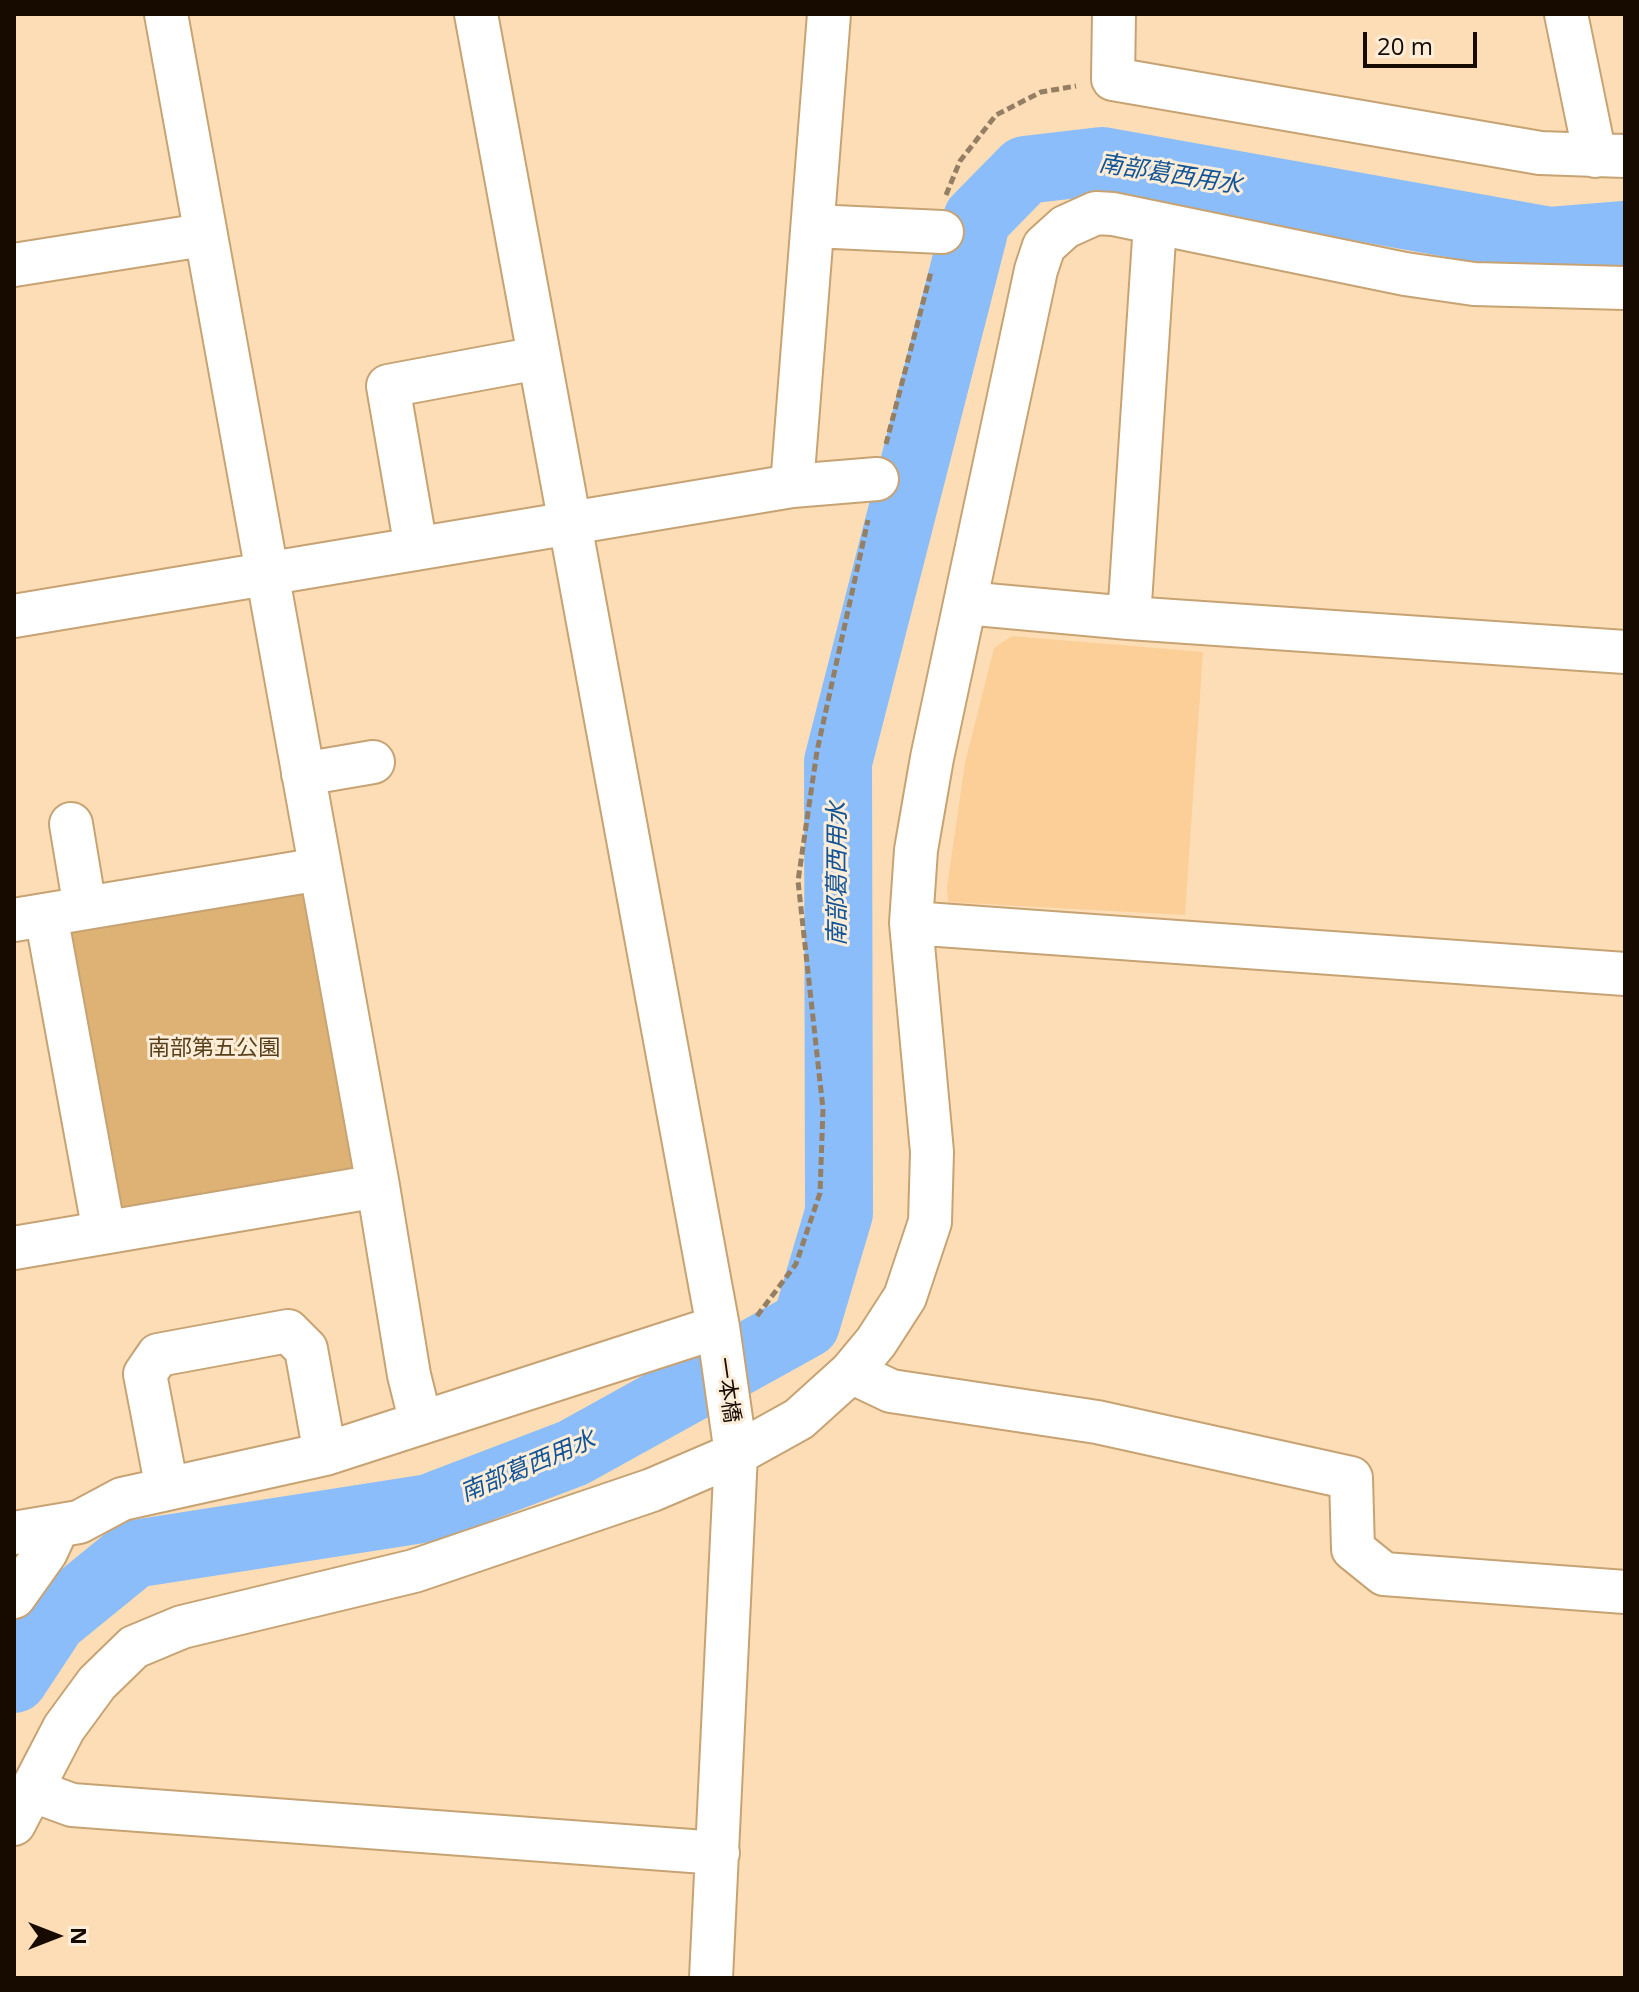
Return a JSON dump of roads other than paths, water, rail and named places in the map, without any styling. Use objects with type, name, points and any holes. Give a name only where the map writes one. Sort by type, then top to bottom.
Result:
[{"type":"street","points":[[166,14],[203,235],[378,1186],[410,1382],[421,1423]]},
{"type":"street","name":"一本橋","points":[[476,14],[718,1327],[736,1454],[711,1978]]},
{"type":"street","points":[[792,486],[829,14]]},
{"type":"street","points":[[1114,14],[1113,79],[1540,153],[1610,156],[1566,14]]},
{"type":"street","points":[[22,1807],[64,1728],[97,1683],[134,1647],[182,1627],[414,1571],[652,1490],[736,1454],[799,1419],[851,1372],[876,1342],[905,1297],[930,1222],[932,1152],[911,923],[916,850],[965,603],[1036,270],[1044,246],[1065,227],[1096,213],[1474,284],[1625,288]]},
{"type":"street","points":[[1129,618],[1155,224]]},
{"type":"street","points":[[813,226],[942,232]]},
{"type":"street","points":[[14,265],[203,235]]},
{"type":"street","points":[[416,548],[388,386],[538,358]]},
{"type":"street","points":[[14,616],[792,486],[877,479]]},
{"type":"street","points":[[965,603],[1129,618],[1625,652]]},
{"type":"street","points":[[303,774],[373,762]]},
{"type":"street","points":[[71,824],[48,914],[104,1232]]},
{"type":"street","points":[[48,914],[320,869]]},
{"type":"street","points":[[911,923],[1625,974]]},
{"type":"street","points":[[14,1248],[378,1186]]},
{"type":"street","points":[[14,1533],[79,1522],[122,1499],[325,1454],[718,1327]]},
{"type":"street","points":[[167,1489],[145,1374],[158,1355],[288,1331],[306,1349],[325,1454]]},
{"type":"street","points":[[851,1372],[891,1391],[1097,1422],[1351,1478],[1353,1549],[1384,1574],[1625,1592]]},
{"type":"street","points":[[14,1597],[46,1552],[58,1526]]},
{"type":"street","points":[[22,1807],[72,1805],[718,1853]]},
{"type":"waterway","name":"南部葛西用水","points":[[14,1679],[53,1620],[134,1554],[429,1508],[573,1453],[806,1324],[839,1213],[838,762],[977,219],[1025,170],[1102,161],[1550,241],[1625,235]]},
{"type":"park label","name":"南部第五公園","points":[[214,1049]]}]
